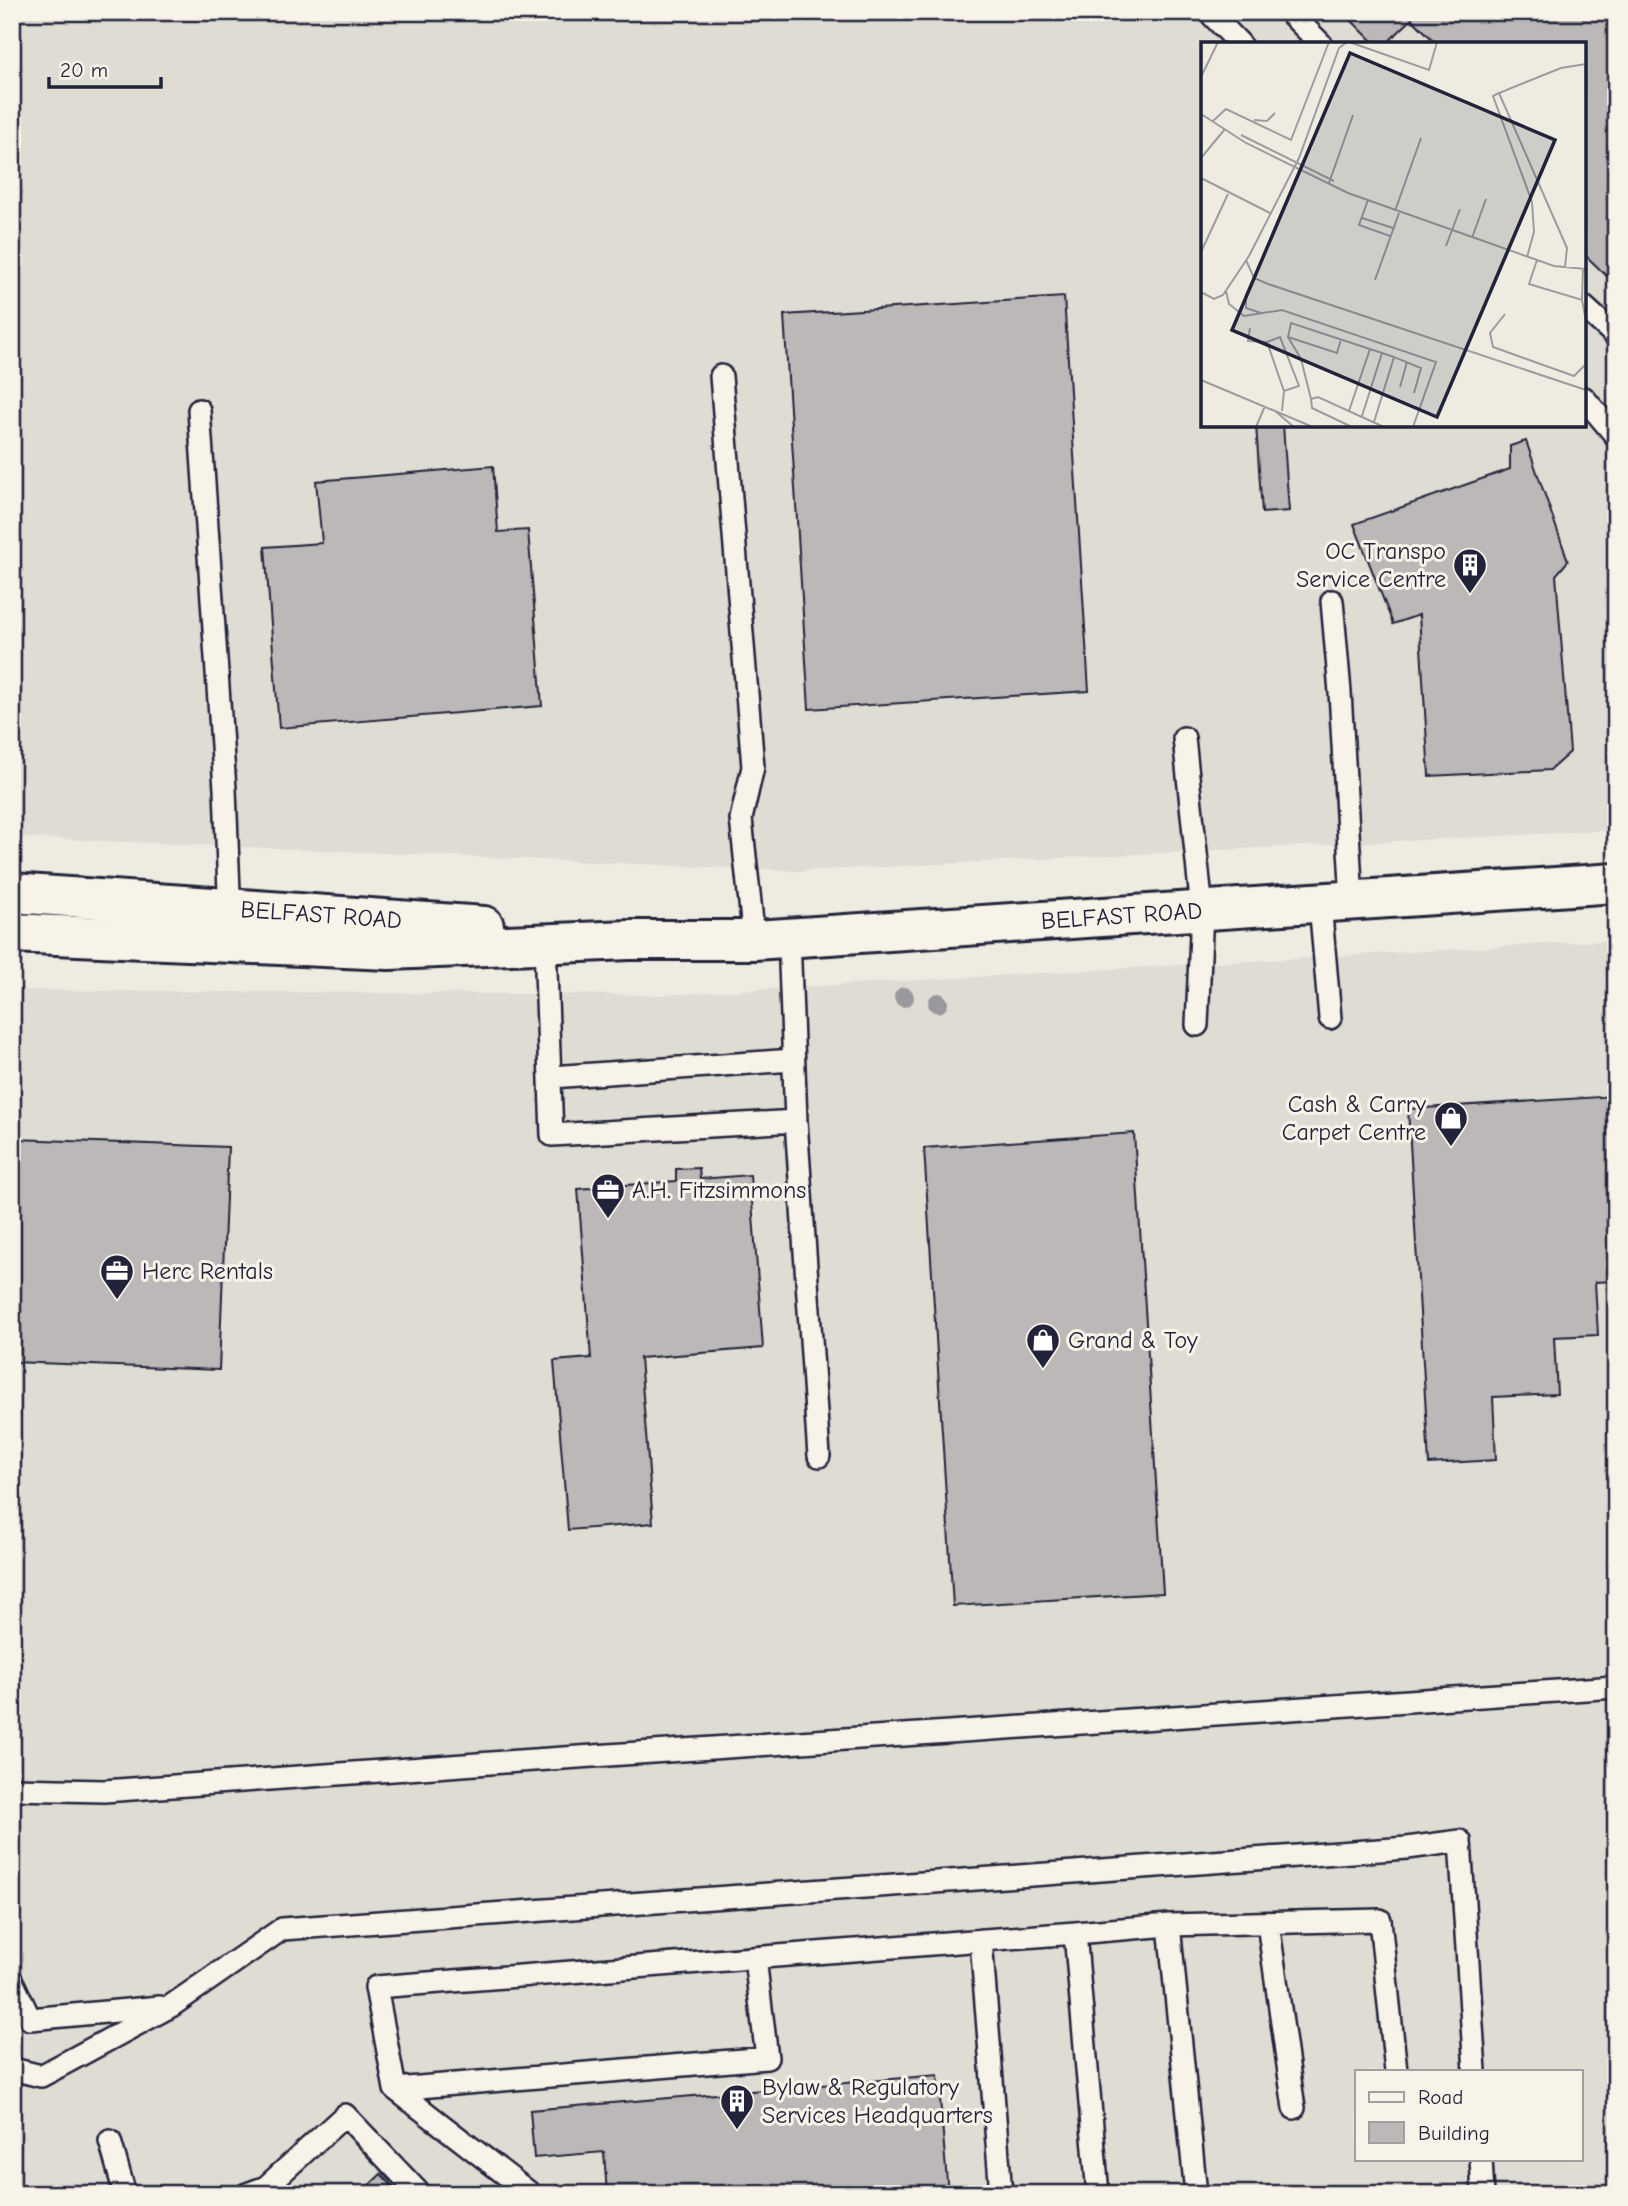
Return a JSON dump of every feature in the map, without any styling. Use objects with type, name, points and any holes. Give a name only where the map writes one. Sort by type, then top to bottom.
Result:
[{"type":"street","name":"BELFAST ROAD","points":[[12,893],[389,950],[629,940],[771,938],[1616,883]]},
{"type":"street","name":"BELFAST ROAD","points":[[12,933],[230,925],[439,922],[629,940]]},
{"type":"lane","points":[[1209,12],[1238,42]]},
{"type":"lane","points":[[1289,12],[1319,42]]},
{"type":"lane","points":[[1586,309],[1616,336]]},
{"type":"lane","points":[[721,376],[753,767],[741,818],[771,938],[793,1060],[818,1456]]},
{"type":"lane","points":[[1586,400],[1616,436]]},
{"type":"lane","points":[[199,410],[217,672],[230,925]]},
{"type":"lane","points":[[1330,1018],[1336,902],[1340,692],[1332,601]]},
{"type":"lane","points":[[1184,738],[1202,911],[1197,1025]]},
{"type":"lane","points":[[545,943],[552,1135],[796,1121]]},
{"type":"lane","points":[[551,1077],[793,1060]]},
{"type":"lane","points":[[12,1789],[104,1791],[1616,1687]]},
{"type":"lane","points":[[12,2069],[41,2076],[171,2006],[282,1929],[1365,1851],[1460,1841],[1475,2070]]},
{"type":"lane","points":[[531,2194],[395,2090],[376,1987],[1169,1925],[1380,1920],[1396,2070]]},
{"type":"lane","points":[[1268,1923],[1294,2108]]},
{"type":"lane","points":[[1169,1925],[1196,2194]]},
{"type":"lane","points":[[1075,1933],[1098,2194]]},
{"type":"lane","points":[[981,1940],[1002,2194]]},
{"type":"lane","points":[[395,2090],[767,2058],[755,1958]]},
{"type":"lane","points":[[12,1981],[30,2019],[171,2006]]},
{"type":"lane","points":[[262,2192],[345,2115],[420,2194]]},
{"type":"lane","points":[[110,2141],[125,2194]]},
{"type":"lane","points":[[1481,2160],[1483,2194]]},
{"type":"shaded area","points":[[12,12],[1616,12],[1616,830],[801,871],[12,837]]},
{"type":"shaded area","points":[[1616,940],[1616,2194],[12,2194],[12,990],[661,995]]},
{"type":"building","points":[[1343,12],[1616,12],[1616,285],[1586,256],[1586,42],[1435,42],[1412,19],[1388,42],[1373,42]]},
{"type":"building","points":[[1064,297],[1089,691],[809,709],[784,315]]},
{"type":"building","points":[[1256,427],[1283,427],[1289,511],[1262,513]]},
{"type":"building","name":"OC Transpo Service Centre","points":[[1526,441],[1568,561],[1556,575],[1570,752],[1550,770],[1429,776],[1419,615],[1393,624],[1354,524],[1510,469],[1510,446]]},
{"type":"building","points":[[493,466],[498,532],[528,530],[542,706],[279,728],[265,547],[322,543],[316,481]]},
{"type":"building","points":[[1616,1096],[1616,1281],[1595,1282],[1598,1335],[1554,1337],[1557,1394],[1493,1397],[1496,1460],[1429,1464],[1408,1109]]},
{"type":"building","name":"Grand & Toy","points":[[1134,1133],[1163,1593],[953,1606],[924,1148]]},
{"type":"building","name":"Herc Rentals","points":[[16,1139],[228,1147],[219,1370],[12,1362],[12,1240]]},
{"type":"building","points":[[699,1168],[700,1179],[750,1175],[763,1348],[640,1358],[653,1523],[568,1530],[554,1361],[591,1358],[578,1189],[676,1181],[676,1169]]},
{"type":"building","name":"Bylaw & Regulatory Services Headquarters","points":[[938,2075],[948,2194],[607,2194],[604,2152],[534,2158],[530,2110]]},
{"type":"building","points":[[381,2174],[400,2194],[360,2194]]},
{"type":"place","name":"OC Transpo Service Centre","points":[[1470,595]]},
{"type":"place","name":"Cash & Carry Carpet Centre","points":[[1451,1148]]},
{"type":"place","name":"A.H. Fitzsimmons","points":[[608,1220]]},
{"type":"place","name":"Herc Rentals","points":[[117,1301]]},
{"type":"place","name":"Grand & Toy","points":[[1043,1370]]},
{"type":"place","name":"Bylaw & Regulatory Services Headquarters","points":[[737,2131]]}]
